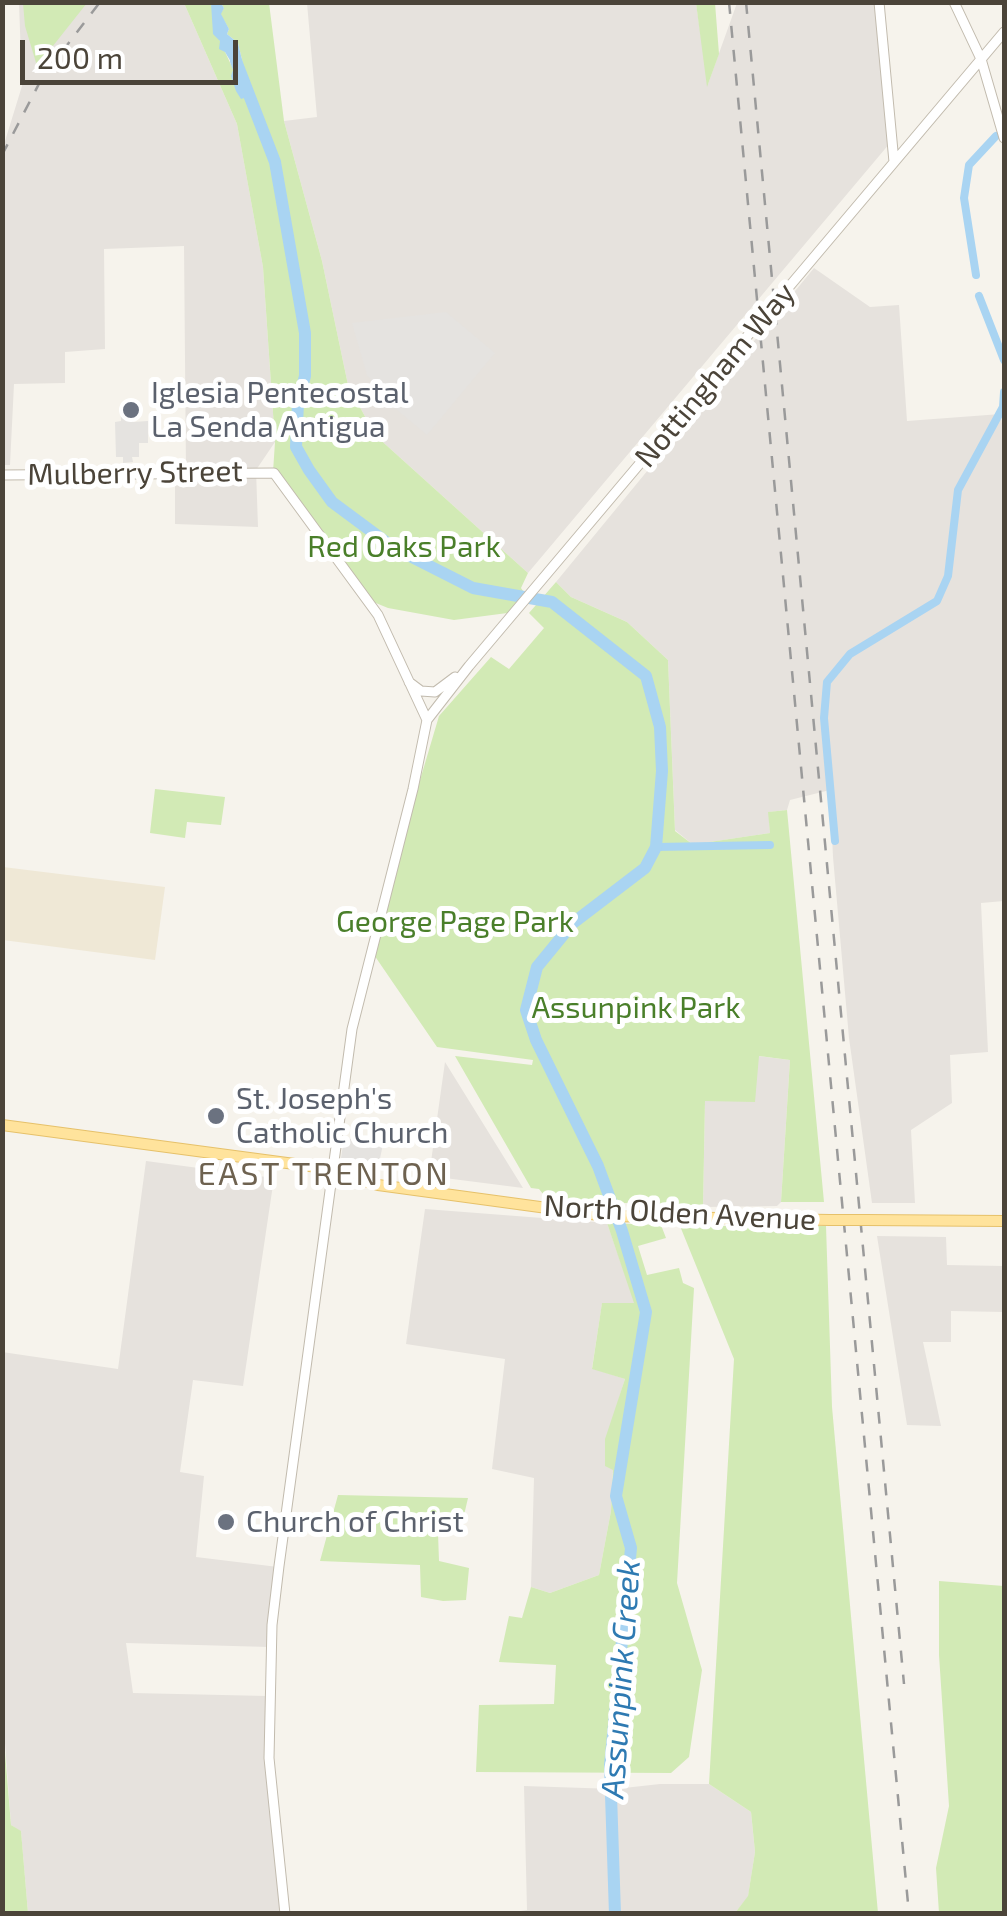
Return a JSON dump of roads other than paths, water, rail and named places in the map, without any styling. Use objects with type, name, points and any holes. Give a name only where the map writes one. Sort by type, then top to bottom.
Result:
[{"type":"main road","name":"North Olden Avenue","points":[[2,1125],[332,1172],[378,1185],[606,1216],[1004,1221]]},
{"type":"street","points":[[879,2],[894,162]]},
{"type":"street","points":[[954,2],[981,59],[1004,138]]},
{"type":"street","name":"Nottingham Way","points":[[428,720],[469,666],[1004,32]]},
{"type":"street","name":"Mulberry Street","points":[[2,475],[274,473],[378,615],[428,720]]},
{"type":"street","points":[[408,681],[421,692],[435,692],[469,666]]},
{"type":"street","points":[[285,1914],[269,1758],[272,1626],[356,1004],[428,720]]},
{"type":"water","points":[[211,3],[221,3],[227,34],[238,43],[243,64],[239,78],[247,97],[241,99],[236,91],[231,76],[234,67],[213,34]]},
{"type":"waterway","name":"Assunpink Creek","points":[[236,61],[275,162],[305,333],[305,376],[298,403],[296,447],[309,470],[332,502],[394,548],[473,588],[552,602],[646,676],[660,727],[662,771],[656,847],[645,868],[573,923],[537,967],[526,1010],[536,1040],[598,1166],[646,1312],[616,1496],[631,1548],[610,1765],[615,1914]]},
{"type":"waterway","points":[[976,275],[964,198],[969,165],[996,136]]},
{"type":"waterway","points":[[979,296],[1004,360]]},
{"type":"waterway","points":[[835,841],[824,718],[827,682],[850,654],[937,601],[948,576],[958,490],[1003,407],[1004,392]]},
{"type":"waterway","points":[[656,847],[770,845]]},
{"type":"railway","points":[[2,155],[42,78],[100,2]]},
{"type":"railway","points":[[729,2],[909,1914]]},
{"type":"railway","points":[[746,2],[904,1684]]},
{"type":"place","name":"Iglesia Pentecostal La Senda Antigua","points":[[131,410]]},
{"type":"place","name":"St. Joseph's Catholic Church","points":[[216,1116]]},
{"type":"place","name":"Church of Christ","points":[[226,1522]]},
{"type":"district","name":"EAST TRENTON","points":[[324,1174]]},
{"type":"park label","name":"Red Oaks Park","points":[[404,547]]},
{"type":"park label","name":"George Page Park","points":[[455,922]]},
{"type":"park label","name":"Assunpink Park","points":[[636,1008]]}]
